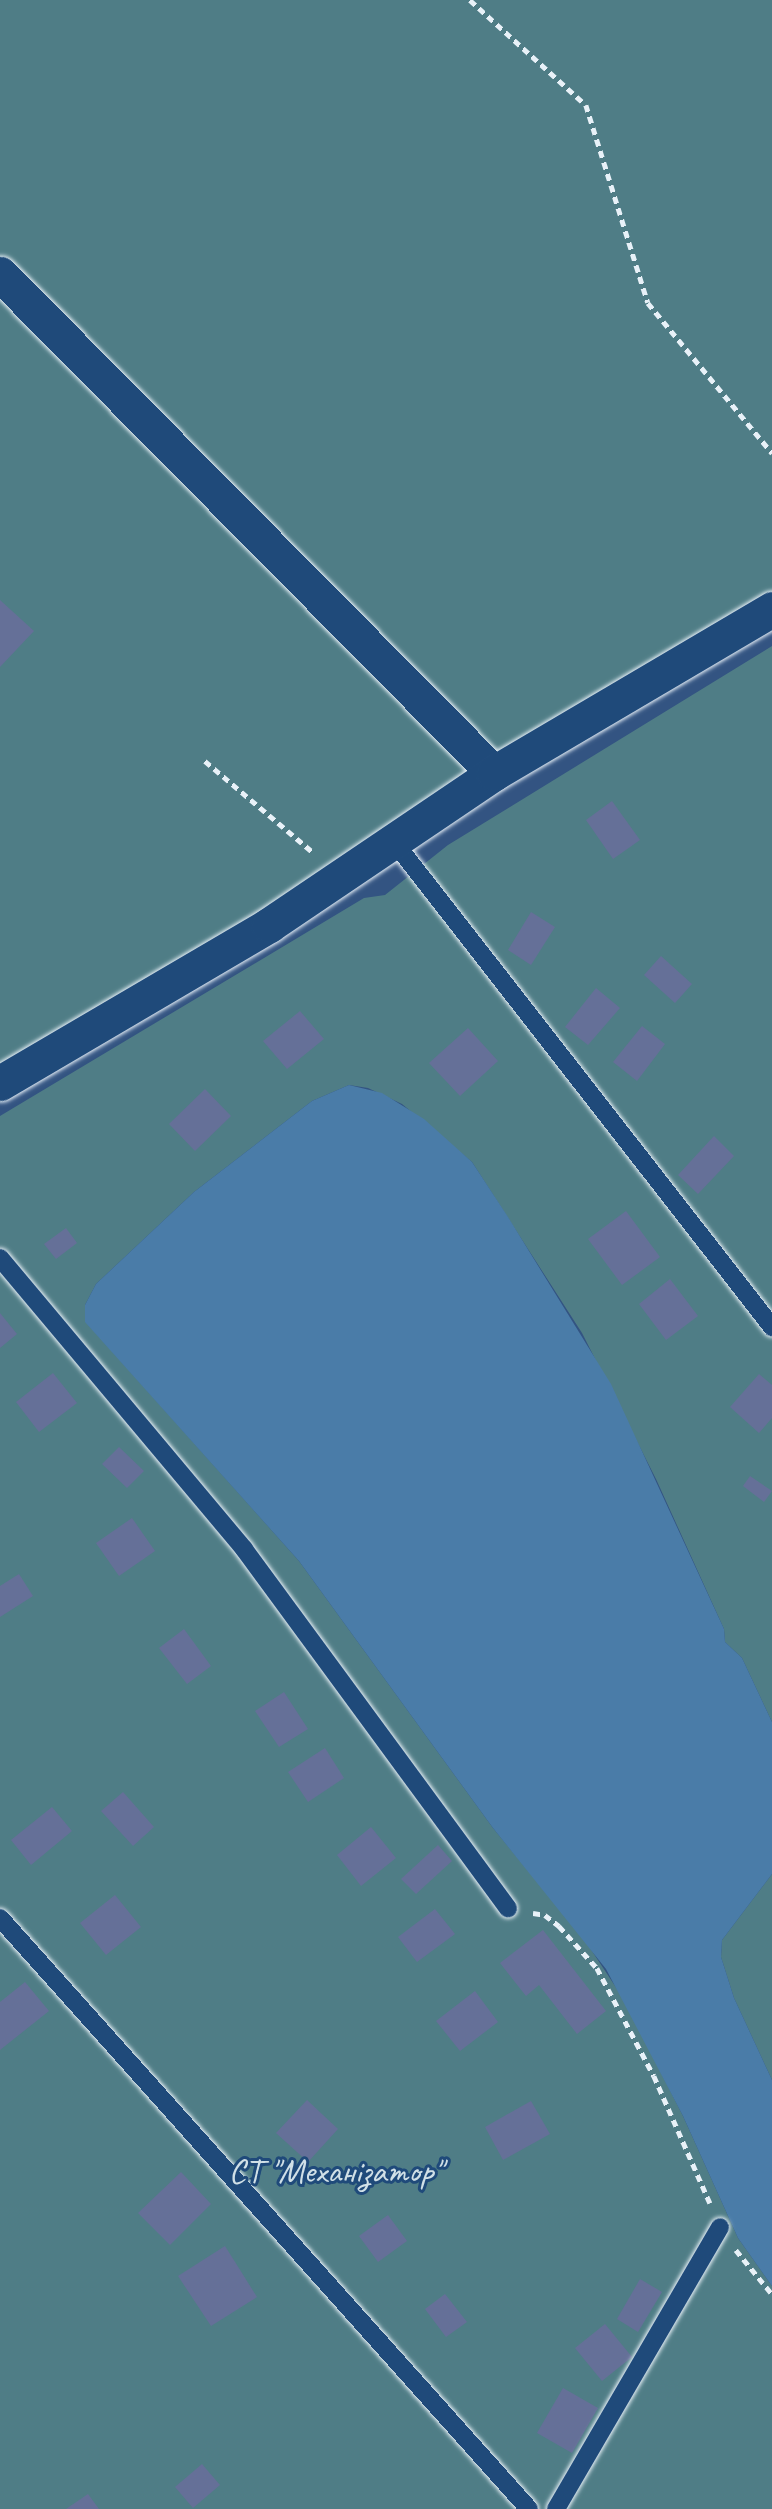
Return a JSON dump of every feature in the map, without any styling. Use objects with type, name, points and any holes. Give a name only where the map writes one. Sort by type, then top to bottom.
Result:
[{"type":"street","points":[[0,274],[494,773]]},
{"type":"street","points":[[0,1083],[342,877],[494,773],[772,609]]},
{"type":"lane","points":[[395,843],[772,1327]]},
{"type":"lane","points":[[0,1258],[244,1549],[508,1909]]},
{"type":"lane","points":[[0,1918],[529,2509]]},
{"type":"lane","points":[[556,2509],[720,2227]]},
{"type":"path","points":[[470,0],[586,105],[648,303],[772,453]]},
{"type":"path","points":[[205,761],[342,877]]},
{"type":"path","points":[[508,1909],[545,1915],[597,1968],[688,2147],[720,2227],[772,2294]]},
{"type":"green space","points":[[0,0],[772,0],[772,609],[0,1083]]},
{"type":"green space","name":"СТ \"Механізатор\"","points":[[772,646],[772,1722],[742,1658],[725,1642],[724,1629],[656,1479],[582,1333],[472,1162],[402,1104],[368,1088],[349,1085],[312,1101],[194,1192],[96,1284],[85,1305],[85,1321],[299,1561],[493,1828],[582,1936],[623,1998],[683,2116],[738,2238],[772,2286],[772,2509],[0,2509],[0,1116],[364,898],[385,895],[448,845]]},
{"type":"green space","points":[[772,1874],[772,2080],[734,1998],[721,1957],[722,1940]]},
{"type":"water","points":[[349,1085],[382,1093],[424,1119],[472,1162],[611,1384],[724,1629],[725,1642],[742,1658],[772,1722],[772,1874],[722,1940],[721,1957],[734,1998],[772,2080],[772,2286],[738,2238],[683,2116],[606,1969],[493,1828],[299,1561],[85,1322],[85,1305],[96,1284],[194,1192],[312,1101]]},
{"type":"building","points":[[0,600],[34,631],[0,667]]},
{"type":"building","points":[[612,801],[640,840],[613,859],[586,820]]},
{"type":"building","points":[[531,912],[555,927],[531,965],[508,950]]},
{"type":"building","points":[[661,956],[692,984],[675,1003],[644,975]]},
{"type":"building","points":[[596,988],[620,1008],[588,1045],[565,1027]]},
{"type":"building","points":[[300,1011],[324,1039],[287,1069],[263,1041]]},
{"type":"building","points":[[642,1026],[665,1044],[637,1081],[613,1062]]},
{"type":"building","points":[[468,1028],[498,1061],[460,1096],[429,1063]]},
{"type":"building","points":[[205,1089],[231,1116],[195,1151],[169,1124]]},
{"type":"building","points":[[714,1136],[734,1156],[698,1194],[678,1175]]},
{"type":"building","points":[[626,1211],[660,1257],[622,1285],[588,1239]]},
{"type":"building","points":[[66,1228],[77,1243],[56,1259],[44,1244]]},
{"type":"building","points":[[670,1279],[698,1316],[666,1340],[639,1304]]},
{"type":"building","points":[[0,1313],[17,1334],[0,1348]]},
{"type":"building","points":[[53,1373],[77,1403],[39,1432],[16,1402]]},
{"type":"building","points":[[759,1374],[772,1385],[772,1418],[759,1433],[730,1407]]},
{"type":"building","points":[[119,1447],[144,1471],[127,1488],[102,1464]]},
{"type":"building","points":[[750,1476],[772,1491],[764,1502],[743,1486]]},
{"type":"building","points":[[132,1518],[155,1551],[119,1576],[96,1543]]},
{"type":"building","points":[[19,1574],[33,1596],[0,1617],[0,1586]]},
{"type":"building","points":[[184,1629],[211,1666],[187,1684],[159,1648]]},
{"type":"building","points":[[284,1692],[308,1729],[279,1747],[255,1711]]},
{"type":"building","points":[[325,1748],[344,1778],[308,1802],[288,1772]]},
{"type":"building","points":[[123,1792],[154,1827],[133,1846],[101,1811]]},
{"type":"building","points":[[52,1807],[72,1831],[31,1865],[11,1840]]},
{"type":"building","points":[[371,1827],[396,1858],[361,1886],[337,1855]]},
{"type":"building","points":[[438,1845],[452,1861],[416,1894],[401,1879]]},
{"type":"building","points":[[115,1895],[141,1927],[106,1955],[80,1923]]},
{"type":"building","points":[[435,1909],[455,1934],[417,1962],[398,1937]]},
{"type":"building","points":[[543,1930],[606,2011],[577,2034],[539,1985],[526,1996],[500,1963]]},
{"type":"building","points":[[25,1982],[49,2011],[0,2050],[0,2002]]},
{"type":"building","points":[[475,1991],[498,2022],[460,2051],[436,2021]]},
{"type":"building","points":[[307,2100],[338,2129],[308,2162],[276,2133]]},
{"type":"building","points":[[531,2101],[550,2134],[503,2160],[485,2127]]},
{"type":"building","points":[[181,2172],[211,2204],[170,2245],[138,2213]]},
{"type":"building","points":[[388,2215],[407,2241],[378,2262],[359,2236]]},
{"type":"building","points":[[225,2246],[257,2297],[211,2326],[178,2276]]},
{"type":"building","points":[[640,2279],[662,2292],[638,2332],[617,2319]]},
{"type":"building","points":[[445,2294],[467,2322],[446,2337],[425,2309]]},
{"type":"building","points":[[605,2324],[632,2357],[602,2381],[575,2348]]},
{"type":"building","points":[[563,2388],[598,2408],[572,2453],[537,2433]]},
{"type":"building","points":[[202,2464],[220,2485],[193,2508],[175,2487]]},
{"type":"building","points":[[88,2494],[99,2509],[66,2509]]}]
